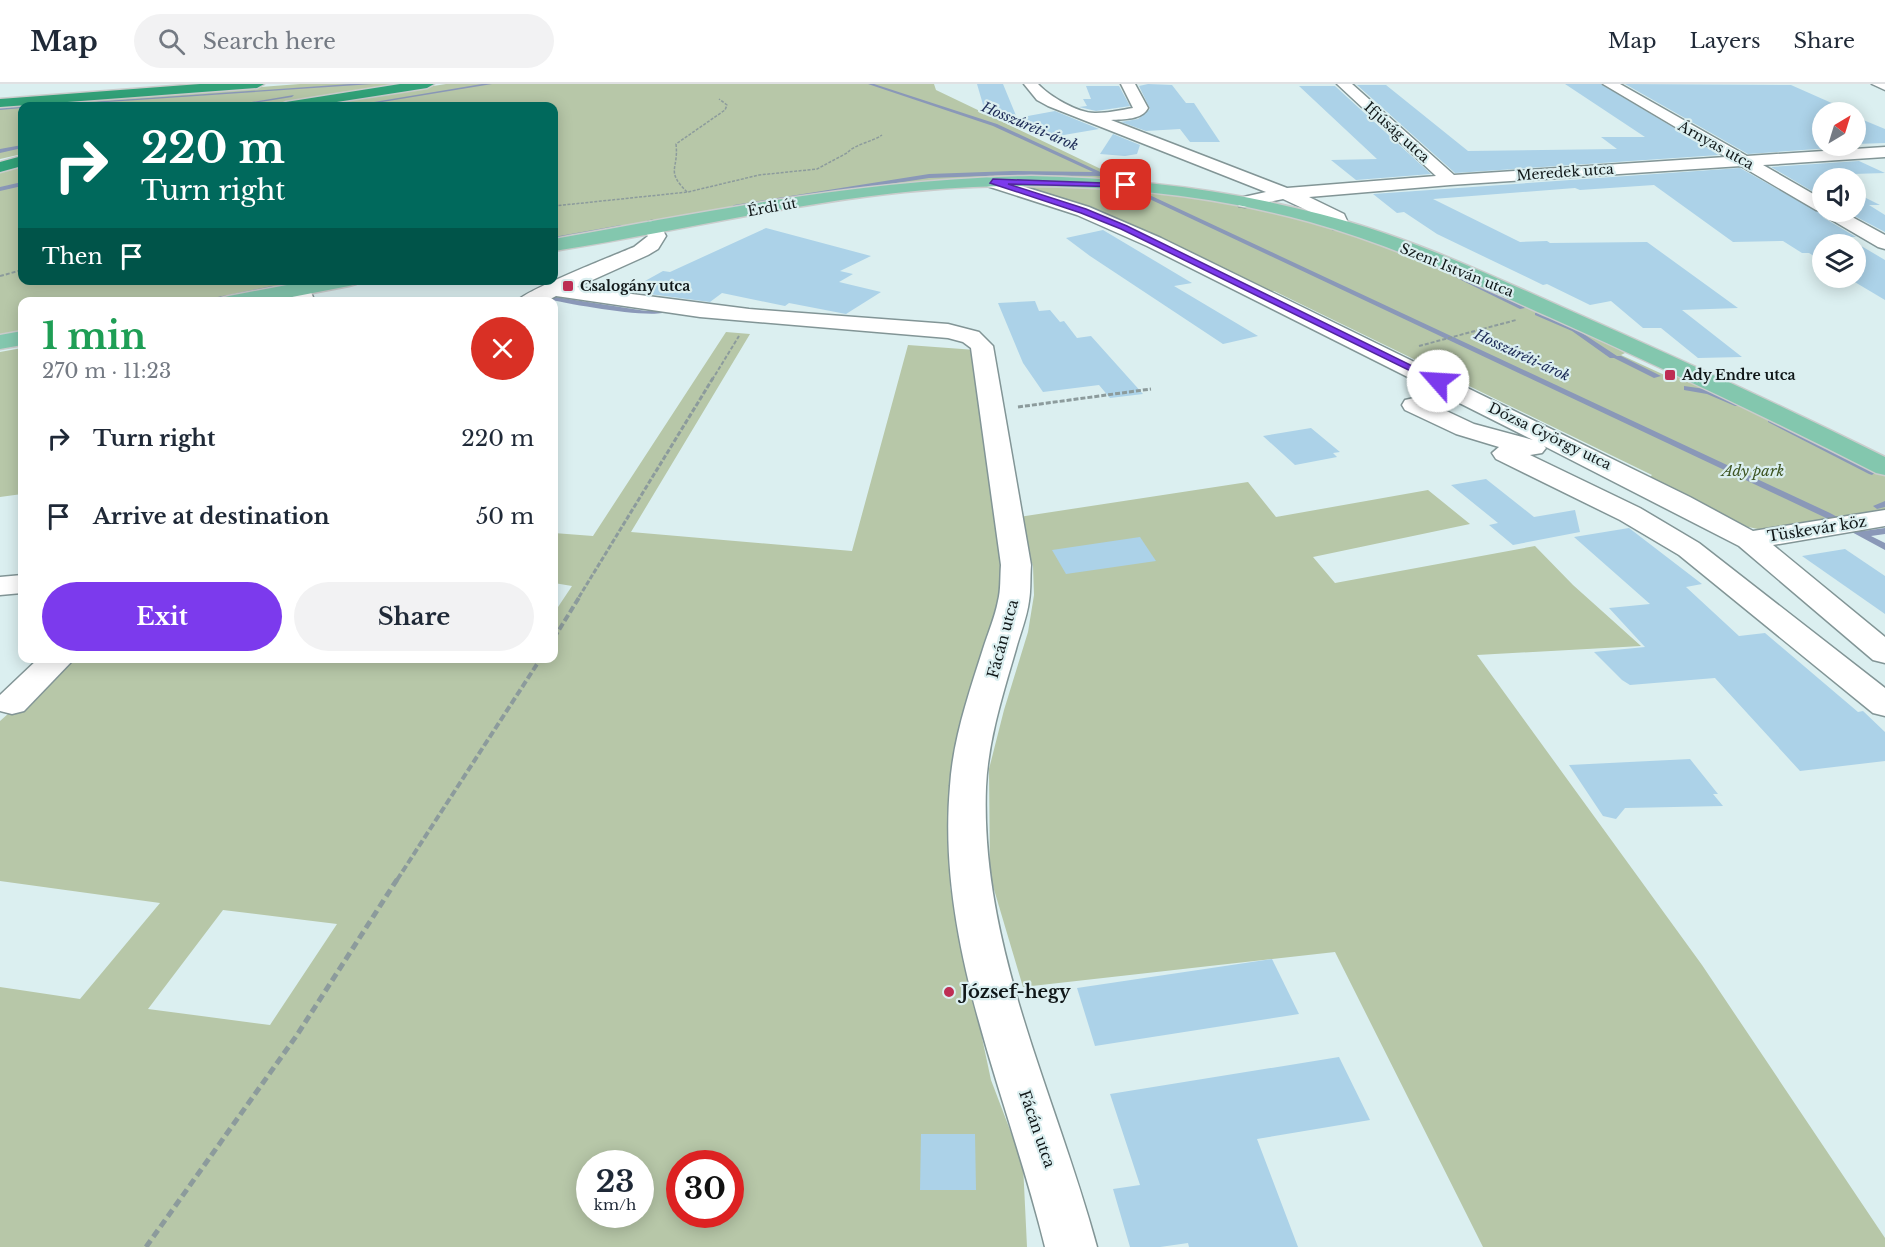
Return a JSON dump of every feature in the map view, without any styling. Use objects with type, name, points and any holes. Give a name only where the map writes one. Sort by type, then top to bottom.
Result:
[{"type":"highway","points":[[0,95],[154,84]]},
{"type":"highway","points":[[0,103],[257,84]]},
{"type":"highway","points":[[312,102],[427,84]]},
{"type":"highway","points":[[0,166],[18,161]]},
{"type":"main road","name":"Érdi út","points":[[558,243],[887,189],[993,182],[1068,182],[1146,187],[1245,202],[1341,225]]},
{"type":"main road","name":"Szent István utca","points":[[1341,225],[1432,258],[1505,289],[1735,393],[1885,467]]},
{"type":"main road","points":[[282,297],[303,295],[334,285]]},
{"type":"main road","points":[[0,342],[18,339]]},
{"type":"street","name":"Szent István utca","points":[[1031,84],[1042,97],[1283,194],[1338,218],[1341,225]]},
{"type":"street","points":[[1092,119],[1139,112],[1141,108],[1128,84]]},
{"type":"street","name":"Ifjúság utca","points":[[1344,84],[1450,180]]},
{"type":"street","name":"Árnyas utca","points":[[1610,84],[1812,200]]},
{"type":"street","points":[[1879,84],[1885,86]]},
{"type":"street","name":"Meredek utca","points":[[1245,202],[1283,194],[1450,180],[1885,152]]},
{"type":"street","name":"Dózsa György utca","points":[[993,182],[1083,211],[1124,228],[1609,465],[1680,502],[1749,540],[1885,653]]},
{"type":"street","points":[[1848,222],[1885,243]]},
{"type":"street","points":[[536,297],[646,248],[656,240],[657,236],[652,227]]},
{"type":"street","name":"Fácán utca","points":[[551,289],[607,299],[750,317],[948,331],[968,335],[982,346],[999,444],[1016,565],[1016,582],[1014,601],[978,731],[968,783],[966,824],[971,896],[982,956],[1050,1167],[1071,1247]]},
{"type":"street","points":[[1414,405],[1483,435],[1578,460],[1609,465]]},
{"type":"street","name":"Dózsa György utca","points":[[1680,502],[1516,458],[1630,514],[1689,549],[1885,705]]},
{"type":"street","name":"Tüskevár köz","points":[[1749,540],[1885,518]]},
{"type":"street","points":[[0,586],[18,584]]},
{"type":"street","points":[[12,703],[54,663]]},
{"type":"path","points":[[719,99],[727,105],[725,110],[676,144],[678,160],[673,170],[675,180],[688,192],[727,214]]},
{"type":"path","points":[[558,206],[688,192],[759,175],[817,169],[847,153],[850,149],[872,142],[882,135]]},
{"type":"path","points":[[0,276],[18,271]]},
{"type":"path","points":[[558,631],[750,317]]},
{"type":"path","points":[[1442,339],[1517,320]]},
{"type":"path","points":[[1011,408],[1151,389]]},
{"type":"path","points":[[146,1247],[297,1035],[538,663]]},
{"type":"green space","points":[[300,84],[395,84],[283,102],[65,102]]},
{"type":"green space","points":[[446,84],[934,84],[936,90],[1130,183],[988,179],[736,209],[558,240],[558,102],[330,102]]},
{"type":"green space","points":[[18,106],[18,155],[0,159],[0,107]]},
{"type":"green space","points":[[18,166],[18,285],[308,285],[237,297],[18,297],[18,335],[0,338],[0,170]]},
{"type":"green space","name":"Ady park","points":[[1024,185],[1148,190],[1244,205],[1342,230],[1432,263],[1496,295],[1590,334],[1625,353],[1621,355],[1671,378],[1675,376],[1724,394],[1885,474],[1885,509],[1762,530],[1735,524],[1648,479],[1652,475],[1274,291],[1269,292],[1088,210]]},
{"type":"green space","points":[[726,332],[750,334],[631,532],[852,551],[908,345],[989,351],[1019,517],[1248,482],[1276,517],[1428,490],[1470,524],[1313,557],[1335,583],[1535,546],[1573,585],[1641,646],[1477,655],[1702,965],[1885,1238],[1885,1247],[1483,1247],[1335,952],[1023,987],[990,876],[989,769],[1028,632],[1034,595],[1033,566],[1018,517],[950,814],[950,887],[991,1080],[1023,1164],[1027,1247],[0,1247],[0,987],[80,999],[160,903],[0,881],[0,721],[65,663],[558,663],[558,607],[572,586],[558,584],[558,533],[593,536]],"holes":[[[223,910],[337,924],[270,1025],[148,1009]]]},
{"type":"green space","points":[[18,349],[18,495],[0,497],[0,352]]},
{"type":"building","points":[[977,84],[1003,84],[1017,118],[1055,111],[1099,129],[1052,137],[984,108]]},
{"type":"building","points":[[1565,84],[1601,84],[1719,155],[1455,173],[1357,85],[1386,85],[1468,151],[1617,149],[1601,137],[1645,137]]},
{"type":"building","points":[[1625,84],[1791,85],[1829,102],[1812,102],[1812,149],[1748,154]]},
{"type":"building","points":[[1172,85],[1186,103],[1194,103],[1220,142],[1190,142],[1180,129],[1146,131],[1121,122],[1138,119],[1150,109],[1139,86]]},
{"type":"building","points":[[1086,86],[1119,86],[1130,106],[1096,111],[1079,107],[1087,106],[1083,99],[1091,99]]},
{"type":"building","points":[[1299,86],[1335,86],[1431,174],[1356,180],[1331,160],[1377,159]]},
{"type":"building","points":[[1866,121],[1885,129],[1885,143],[1866,144]]},
{"type":"building","points":[[1113,134],[1140,145],[1137,154],[1125,156],[1100,154]]},
{"type":"building","points":[[1859,161],[1885,173],[1866,174],[1866,168],[1812,168],[1812,191],[1771,167]]},
{"type":"building","points":[[1740,168],[1812,208],[1812,222],[1831,222],[1851,234],[1812,234],[1812,255],[1802,253],[1783,241],[1733,242],[1654,185],[1580,190],[1575,188],[1433,199],[1520,242],[1647,242],[1738,308],[1682,310],[1742,357],[1698,358],[1661,328],[1643,328],[1611,301],[1590,305],[1547,284],[1543,285],[1437,234],[1404,212],[1397,213],[1373,194]]},
{"type":"building","points":[[1866,198],[1880,205],[1869,205],[1885,215],[1885,232],[1866,222]]},
{"type":"building","points":[[766,228],[871,256],[840,271],[853,274],[839,282],[881,292],[846,314],[789,303],[785,306],[722,293],[710,302],[627,291],[663,271],[670,272]]},
{"type":"building","points":[[1103,230],[1192,283],[1174,286],[1258,336],[1223,344],[1066,238]]},
{"type":"building","points":[[1866,249],[1885,260],[1885,300],[1865,288]]},
{"type":"building","points":[[1035,301],[1039,311],[1050,310],[1060,322],[1064,321],[1077,338],[1091,336],[1143,394],[1110,398],[1099,385],[1043,392],[1023,363],[998,303]]},
{"type":"building","points":[[1311,428],[1340,452],[1333,453],[1337,457],[1295,465],[1263,436]]},
{"type":"building","points":[[1486,479],[1534,517],[1575,510],[1580,532],[1513,545],[1489,525],[1498,523],[1451,485]]},
{"type":"building","points":[[1629,528],[1702,584],[1686,587],[1739,636],[1765,633],[1858,712],[1863,711],[1885,732],[1885,761],[1800,771],[1715,678],[1630,685],[1622,680],[1594,652],[1645,647],[1609,608],[1650,604],[1574,537]]},
{"type":"building","points":[[1140,537],[1156,561],[1066,574],[1052,550]]},
{"type":"building","points":[[1845,549],[1885,576],[1885,614],[1802,556]]},
{"type":"building","points":[[1690,759],[1718,794],[1713,794],[1723,806],[1625,808],[1616,819],[1603,816],[1569,765]]},
{"type":"building","points":[[1272,959],[1299,1014],[1095,1046],[1077,988]]},
{"type":"building","points":[[1339,1057],[1370,1120],[1257,1139],[1298,1247],[1189,1247],[1188,1243],[1160,1247],[1130,1247],[1113,1189],[1140,1185],[1110,1094]]},
{"type":"building","points":[[921,1134],[975,1134],[976,1190],[920,1190]]},
{"type":"waterway","points":[[93,102],[371,84]]},
{"type":"waterway","points":[[377,102],[490,84]]},
{"type":"waterway","name":"Hosszúréti-árok","points":[[870,84],[995,125],[1108,177]]},
{"type":"waterway","points":[[255,102],[292,96]]},
{"type":"waterway","points":[[0,109],[18,107]]},
{"type":"waterway","points":[[0,151],[18,148]]},
{"type":"waterway","points":[[734,207],[929,176],[1013,173],[1101,174]]},
{"type":"waterway","points":[[0,189],[18,185]]},
{"type":"waterway","name":"Hosszúréti-árok","points":[[1143,194],[1827,515],[1885,547]]},
{"type":"waterway","points":[[558,238],[621,227]]},
{"type":"waterway","points":[[1459,277],[1522,308]]},
{"type":"waterway","points":[[223,297],[272,288]]},
{"type":"waterway","points":[[558,299],[646,313],[667,311]]},
{"type":"waterway","points":[[1537,314],[1574,330],[1613,356]]},
{"type":"waterway","points":[[1618,358],[1657,376]]},
{"type":"waterway","points":[[1687,388],[1709,392],[1738,404]]},
{"type":"waterway","points":[[1771,420],[1872,472]]},
{"type":"waterway","points":[[1877,506],[1885,504]]},
{"type":"waterway","points":[[1863,534],[1885,531]]},
{"type":"place","name":"Csalogány utca","points":[[568,286]]},
{"type":"place","name":"Ady Endre utca","points":[[1670,375]]},
{"type":"place","name":"József-hegy","points":[[949,992]]},
{"type":"route","points":[[1126,185],[1029,181],[993,182],[1083,211],[1124,228],[1438,381]]}]
